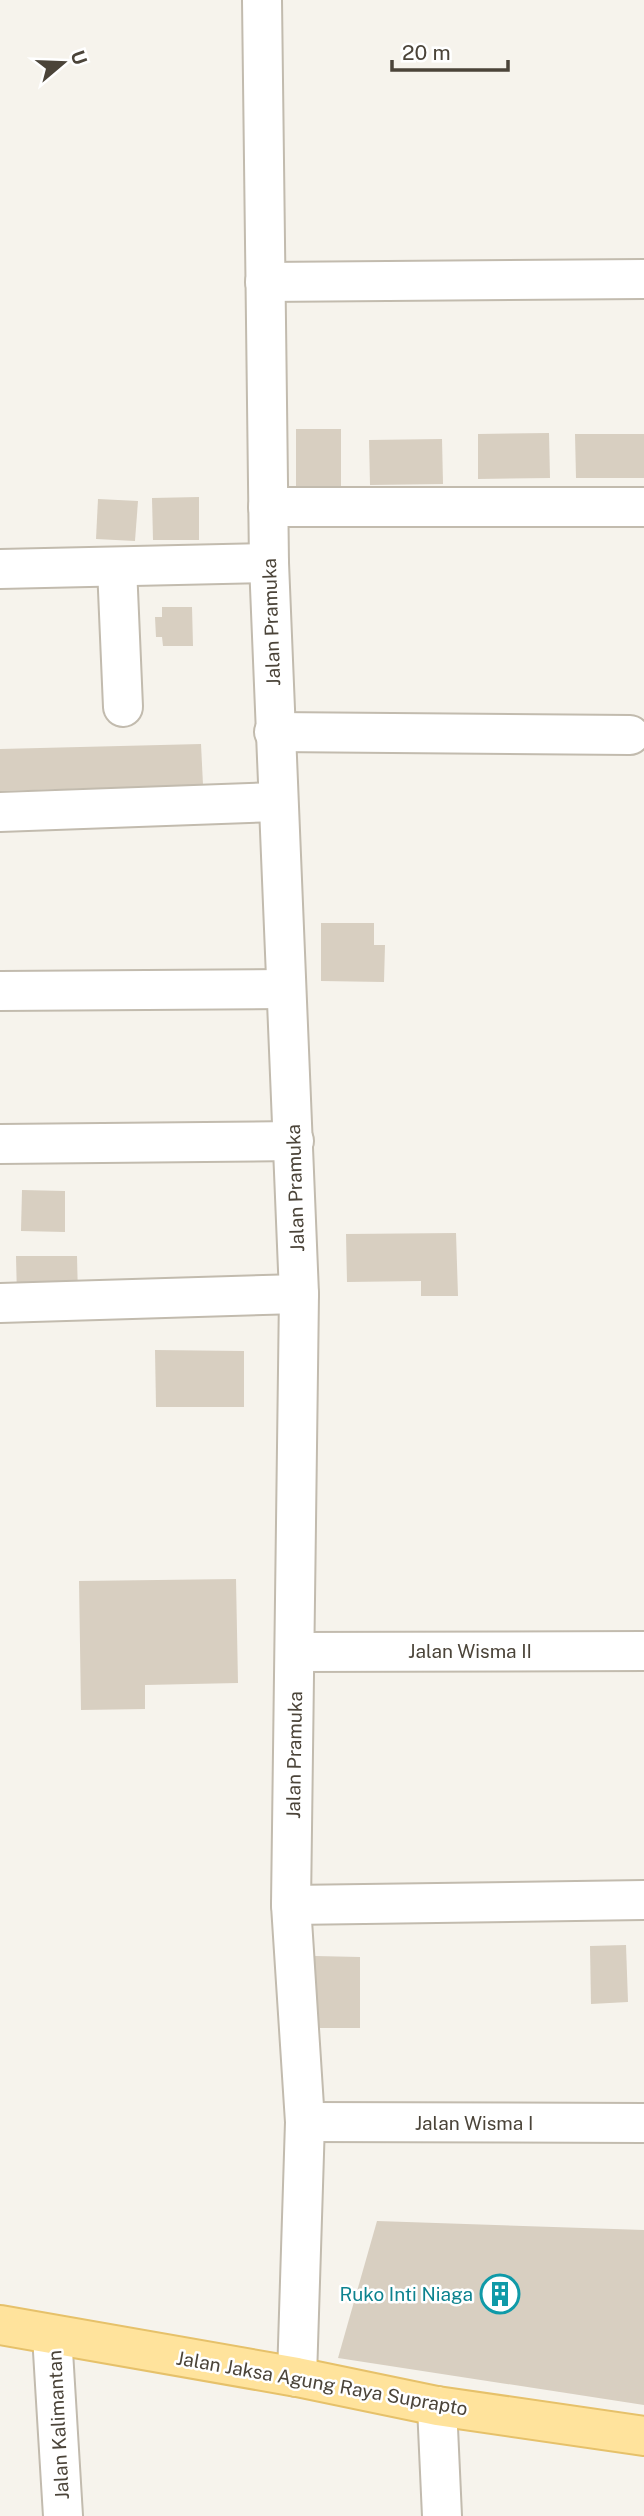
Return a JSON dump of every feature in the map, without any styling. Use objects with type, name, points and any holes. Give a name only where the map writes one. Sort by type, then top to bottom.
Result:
[{"type":"main road","name":"Jalan Jaksa Agung Raya Suprapto","points":[[0,2325],[297,2377],[436,2406],[644,2436]]},
{"type":"street","name":"Jalan Pramuka","points":[[262,0],[268,563],[299,1294],[297,1652],[291,1905],[305,2122],[297,2377]]},
{"type":"street","points":[[265,282],[644,279]]},
{"type":"street","points":[[268,507],[644,507]]},
{"type":"street","points":[[0,569],[268,563]]},
{"type":"street","points":[[117,566],[123,707]]},
{"type":"street","points":[[274,732],[630,735]]},
{"type":"street","points":[[0,812],[277,802]]},
{"type":"street","points":[[0,991],[284,989]]},
{"type":"street","points":[[0,1144],[293,1141]]},
{"type":"street","points":[[0,1303],[299,1294]]},
{"type":"street","name":"Jalan Wisma II","points":[[297,1652],[644,1651]]},
{"type":"street","points":[[291,1905],[644,1900]]},
{"type":"street","name":"Jalan Wisma I","points":[[305,2122],[644,2123]]},
{"type":"street","name":"Jalan Kalimantan","points":[[52,2335],[63,2516]]},
{"type":"street","points":[[436,2406],[442,2516]]},
{"type":"building","points":[[296,429],[341,429],[341,491],[296,491]]},
{"type":"building","points":[[549,433],[550,478],[478,479],[478,434]]},
{"type":"building","points":[[575,434],[644,434],[644,478],[576,478]]},
{"type":"building","points":[[442,439],[443,484],[370,485],[369,440]]},
{"type":"building","points":[[199,497],[199,540],[153,540],[152,498]]},
{"type":"building","points":[[98,499],[138,501],[135,541],[96,539]]},
{"type":"building","points":[[162,607],[192,607],[193,646],[163,646],[162,637],[156,637],[155,617],[162,617]]},
{"type":"building","points":[[201,744],[203,785],[0,791],[0,749]]},
{"type":"building","points":[[321,923],[374,923],[374,945],[385,945],[384,982],[321,981]]},
{"type":"building","points":[[22,1190],[65,1191],[65,1232],[21,1231]]},
{"type":"building","points":[[456,1233],[458,1296],[421,1296],[421,1281],[347,1282],[346,1234]]},
{"type":"building","points":[[16,1256],[77,1256],[78,1296],[17,1297]]},
{"type":"building","points":[[155,1350],[244,1351],[244,1407],[156,1407]]},
{"type":"building","points":[[236,1579],[238,1683],[145,1685],[145,1709],[81,1710],[79,1581]]},
{"type":"building","points":[[626,1945],[628,2002],[591,2004],[590,1946]]},
{"type":"building","points":[[315,1956],[360,1957],[360,2028],[315,2028]]},
{"type":"building","name":"Ruko Inti Niaga","points":[[377,2221],[644,2230],[644,2405],[338,2358]]},
{"type":"place","name":"Ruko Inti Niaga","points":[[500,2294]]}]
